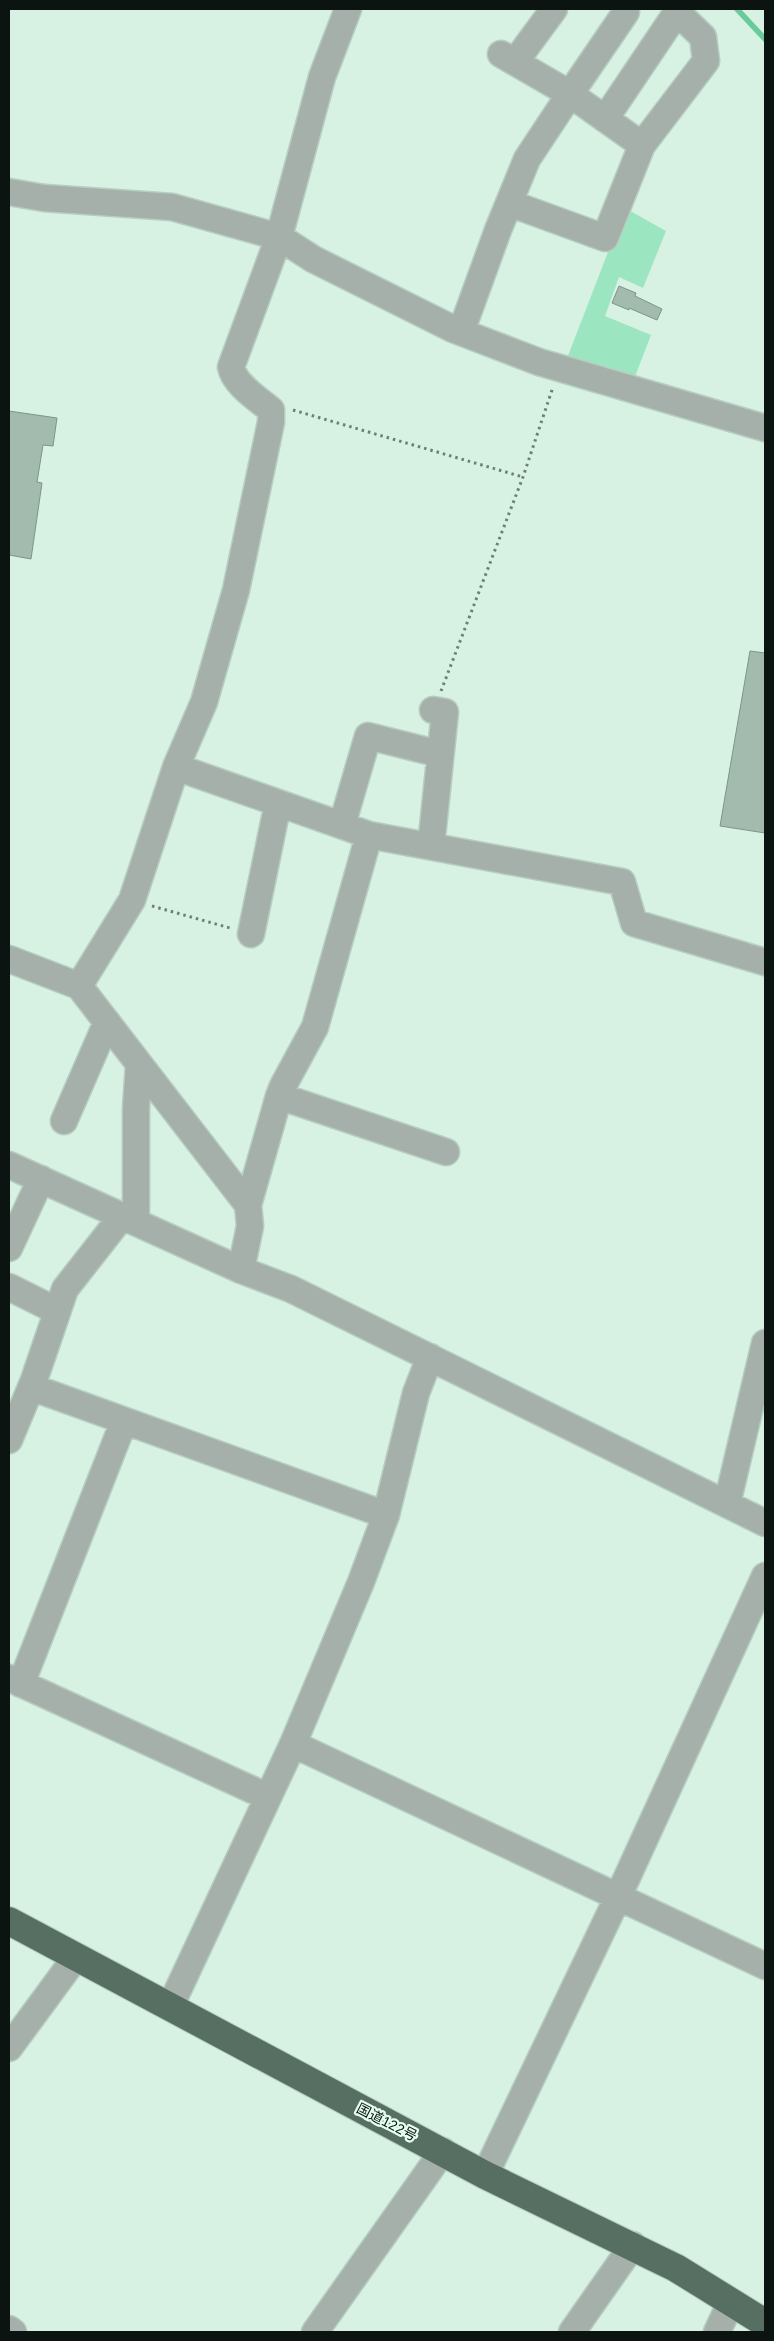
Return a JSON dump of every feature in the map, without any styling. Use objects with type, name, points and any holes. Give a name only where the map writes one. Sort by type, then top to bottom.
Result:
[{"type":"highway","name":"国道122号","points":[[9,1921],[485,2175],[633,2245],[709,2286],[765,2323]]},
{"type":"street","points":[[78,986],[132,900],[176,767],[204,702],[236,590],[272,422],[270,409],[232,373],[231,366],[279,237],[322,77],[348,9]]},
{"type":"street","points":[[554,9],[508,58],[570,94],[642,145]]},
{"type":"street","points":[[461,332],[527,158],[626,12]]},
{"type":"street","points":[[509,203],[605,238],[642,145],[706,61],[703,37],[677,12],[605,118]]},
{"type":"street","points":[[9,192],[44,198],[172,207],[279,237],[313,259],[461,332],[559,368],[765,428]]},
{"type":"street","points":[[431,846],[444,712],[433,710]]},
{"type":"street","points":[[342,825],[368,736],[440,754]]},
{"type":"street","points":[[176,767],[369,835],[622,882],[634,923],[765,962]]},
{"type":"street","points":[[251,934],[278,803]]},
{"type":"street","points":[[241,1270],[250,1226],[248,1205],[279,1096],[315,1027],[369,835]]},
{"type":"street","points":[[9,959],[78,986],[248,1205]]},
{"type":"street","points":[[64,1121],[106,1022]]},
{"type":"street","points":[[9,1440],[31,1387],[65,1289],[129,1218],[138,1064]]},
{"type":"street","points":[[279,1096],[446,1152]]},
{"type":"street","points":[[9,1165],[241,1270],[291,1289],[765,1523]]},
{"type":"street","points":[[9,1248],[41,1180]]},
{"type":"street","points":[[9,1286],[57,1311]]},
{"type":"street","points":[[728,1504],[765,1343]]},
{"type":"street","points":[[170,2007],[293,1744],[361,1582],[386,1515],[416,1393],[430,1357]]},
{"type":"street","points":[[31,1387],[386,1515]]},
{"type":"street","points":[[124,1421],[15,1681],[268,1798]]},
{"type":"street","points":[[485,2175],[618,1897],[765,1576]]},
{"type":"street","points":[[293,1744],[765,1966]]},
{"type":"street","points":[[9,2048],[76,1957]]},
{"type":"street","points":[[315,2332],[442,2151]]},
{"type":"street","points":[[572,2332],[633,2245]]},
{"type":"street","points":[[717,2332],[731,2302]]},
{"type":"street","points":[[9,2329],[13,2332]]},
{"type":"path","points":[[433,710],[523,477],[559,368]]},
{"type":"path","points":[[270,409],[292,409],[523,477]]},
{"type":"path","points":[[132,900],[251,934]]},
{"type":"green space","points":[[625,208],[666,231],[643,288],[619,277],[605,316],[651,335],[634,379],[566,361]]},
{"type":"building","points":[[619,286],[636,293],[635,296],[662,309],[657,320],[612,303]]},
{"type":"building","points":[[9,411],[57,418],[53,446],[43,445],[37,482],[42,483],[31,559],[9,555]]},
{"type":"building","points":[[750,651],[765,653],[765,833],[720,826]]},
{"type":"waterway","points":[[737,9],[765,39]]}]
